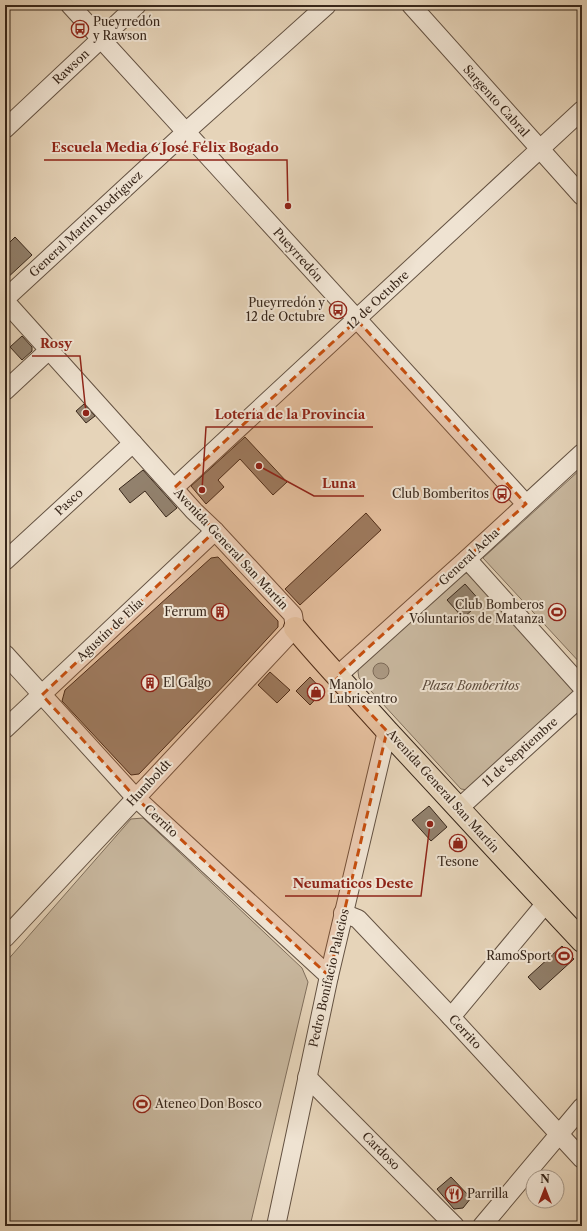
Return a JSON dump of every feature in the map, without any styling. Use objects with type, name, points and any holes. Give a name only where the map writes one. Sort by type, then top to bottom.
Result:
[{"type":"main road","name":"Avenida General San Martín","points":[[295,628],[336,676],[582,941]]},
{"type":"street","name":"Pueyrredón","points":[[70,5],[526,504]]},
{"type":"street","name":"Rawson","points":[[5,129],[137,5]]},
{"type":"street","name":"General Martín Rodríguez","points":[[5,300],[186,132],[327,5]]},
{"type":"street","name":"Sargento Cabral","points":[[411,5],[582,196]]},
{"type":"street","name":"12 de Octubre","points":[[174,488],[582,110]]},
{"type":"street","name":"Avenida General San Martín","points":[[5,300],[133,444],[293,615],[295,628]]},
{"type":"street","points":[[5,391],[49,350]]},
{"type":"street","name":"Pasco","points":[[5,561],[133,444]]},
{"type":"street","name":"General Acha","points":[[336,676],[467,559],[582,452]]},
{"type":"street","name":"Agustín de Elía","points":[[5,729],[215,531]]},
{"type":"street","points":[[467,559],[582,687]]},
{"type":"street","name":"Humboldt","points":[[5,938],[135,797],[295,628]]},
{"type":"street","name":"Cerrito","points":[[5,654],[135,797],[329,976]]},
{"type":"street","name":"11 de Septiembre","points":[[458,809],[582,696]]},
{"type":"street","name":"Pedro Bonifacio Palacios","points":[[276,1226],[329,976],[388,731]]},
{"type":"street","points":[[451,1017],[546,903]]},
{"type":"street","name":"Cerrito","points":[[344,913],[358,918],[582,1159]]},
{"type":"street","name":"Cardoso","points":[[307,1077],[456,1226]]},
{"type":"street","points":[[482,1226],[582,1107]]},
{"type":"highlighted area","points":[[357,320],[526,504],[336,677],[387,731],[329,976],[135,797],[42,695],[215,531],[174,488]]},
{"type":"green space","name":"Club Bomberos Voluntarios de Matanza","points":[[582,468],[582,665],[483,558]]},
{"type":"green space","name":"Plaza Bomberitos","points":[[468,573],[575,692],[468,790],[461,789],[359,678],[358,672],[359,666],[460,575]]},
{"type":"green space","name":"Ateneo Don Bosco","points":[[143,818],[302,968],[308,982],[250,1226],[5,1226],[5,963],[131,819]]},
{"type":"shaded area","points":[[378,663],[384,663],[389,668],[387,677],[384,679],[378,679],[373,674],[373,668]]},
{"type":"building","points":[[15,237],[32,255],[5,280],[5,247]]},
{"type":"building","points":[[22,336],[32,347],[32,351],[22,360],[10,347]]},
{"type":"building","points":[[84,404],[95,416],[86,423],[76,411]]},
{"type":"building","points":[[245,437],[287,482],[273,495],[240,459],[218,480],[224,487],[206,504],[191,486]]},
{"type":"building","points":[[143,470],[177,508],[166,517],[145,491],[130,503],[119,489]]},
{"type":"building","points":[[366,513],[381,530],[300,605],[285,589]]},
{"type":"building","name":"El Galgo","points":[[218,557],[278,621],[278,627],[139,774],[131,775],[62,701],[65,690],[211,558]]},
{"type":"building","points":[[465,584],[481,602],[463,618],[447,600]]},
{"type":"building","points":[[270,672],[290,690],[277,703],[258,685]]},
{"type":"building","points":[[310,677],[323,691],[310,705],[296,691]]},
{"type":"building","points":[[429,806],[447,827],[431,841],[412,820]]},
{"type":"building","points":[[562,946],[574,959],[540,990],[528,977]]},
{"type":"building","name":"Parrilla","points":[[451,1177],[471,1198],[463,1208],[454,1209],[437,1189]]},
{"type":"place","name":"Pueyrredón y Rawson","points":[[80,29]]},
{"type":"place","name":"Escuela Media 6 José Félix Bogado","points":[[288,206]]},
{"type":"place","name":"Pueyrredón y 12 de Octubre","points":[[338,310]]},
{"type":"place","name":"Rosy","points":[[86,413]]},
{"type":"place","name":"Luna","points":[[259,466]]},
{"type":"place","name":"Lotería de la Provincia","points":[[202,490]]},
{"type":"place","name":"Club Bomberitos","points":[[502,494]]},
{"type":"place","name":"Ferrum","points":[[220,612]]},
{"type":"place","name":"Club Bomberos Voluntarios de Matanza","points":[[557,612]]},
{"type":"place","name":"El Galgo","points":[[150,683]]},
{"type":"place","name":"Manolo Lubricentro","points":[[316,692]]},
{"type":"place","name":"Neumaticos Deste","points":[[430,824]]},
{"type":"place","name":"Tesone","points":[[458,843]]},
{"type":"place","name":"RamoSport","points":[[564,956]]},
{"type":"place","name":"Ateneo Don Bosco","points":[[142,1104]]},
{"type":"place","name":"Parrilla","points":[[454,1194]]}]
